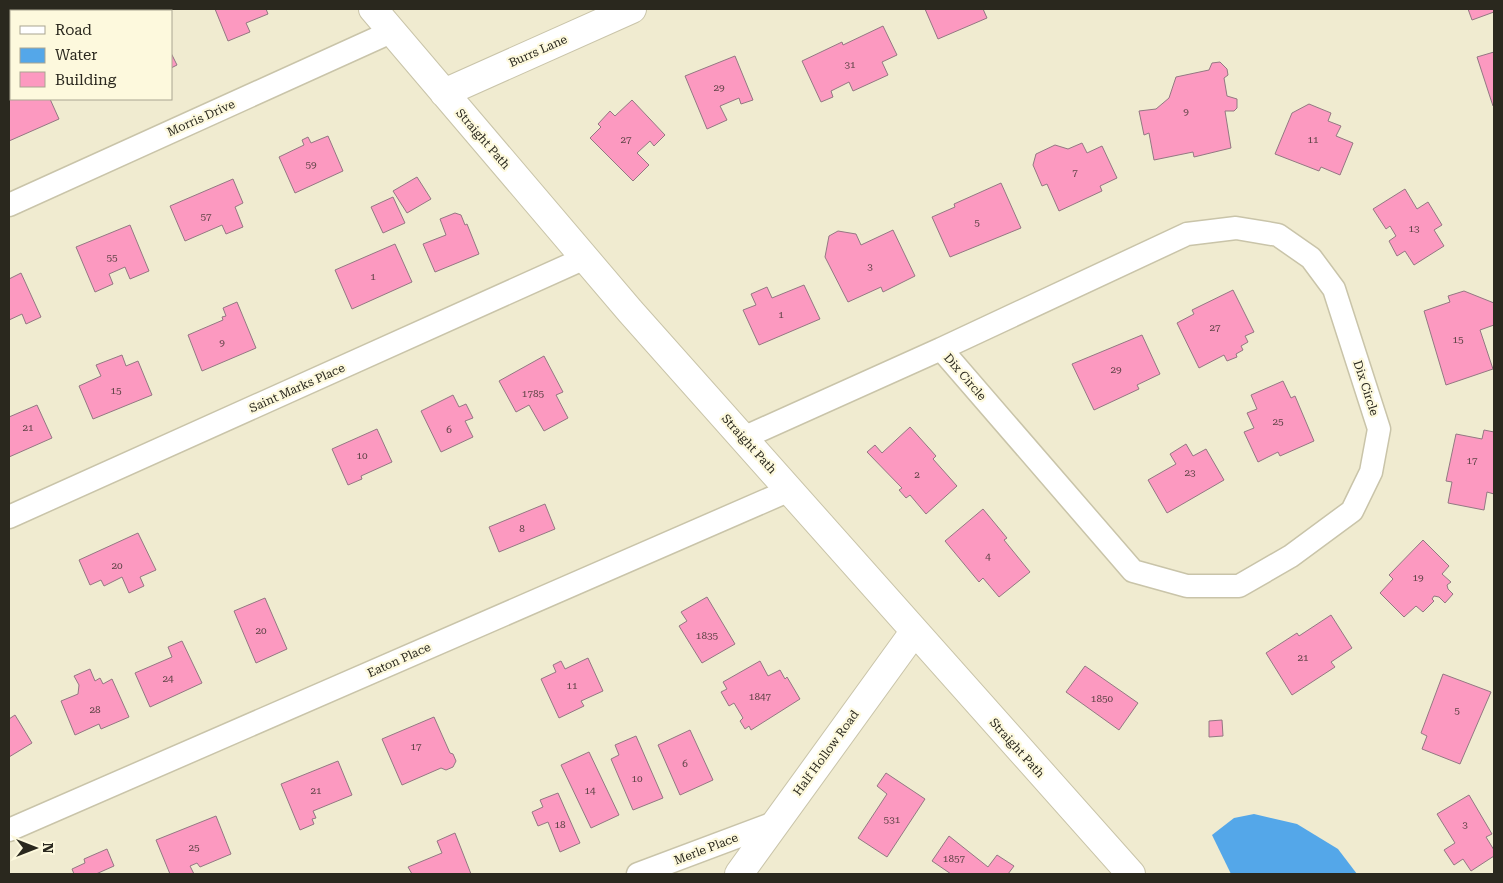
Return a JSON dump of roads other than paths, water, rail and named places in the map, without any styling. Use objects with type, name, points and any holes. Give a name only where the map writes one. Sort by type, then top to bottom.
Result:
[{"type":"main road","name":"Straight Path","points":[[373,9],[585,258],[914,632],[1131,874]]},
{"type":"main road","name":"Burrs Lane","points":[[444,93],[632,9]]},
{"type":"main road","name":"Half Hollow Road","points":[[739,874],[774,823],[914,632]]},
{"type":"street","name":"Morris Drive","points":[[9,205],[393,31]]},
{"type":"street","name":"Dix Circle","points":[[743,438],[941,349],[1187,234],[1236,228],[1278,234],[1311,258],[1334,289],[1379,429],[1371,472],[1352,511],[1292,556],[1239,586],[1187,586],[1133,571],[941,349]]},
{"type":"street","name":"Saint Marks Place","points":[[9,517],[585,258]]},
{"type":"street","name":"Eaton Place","points":[[9,830],[790,490]]},
{"type":"street","name":"Merle Place","points":[[638,874],[774,823]]},
{"type":"water","points":[[1254,814],[1297,824],[1338,849],[1357,874],[1231,874],[1212,835],[1234,818]]}]
